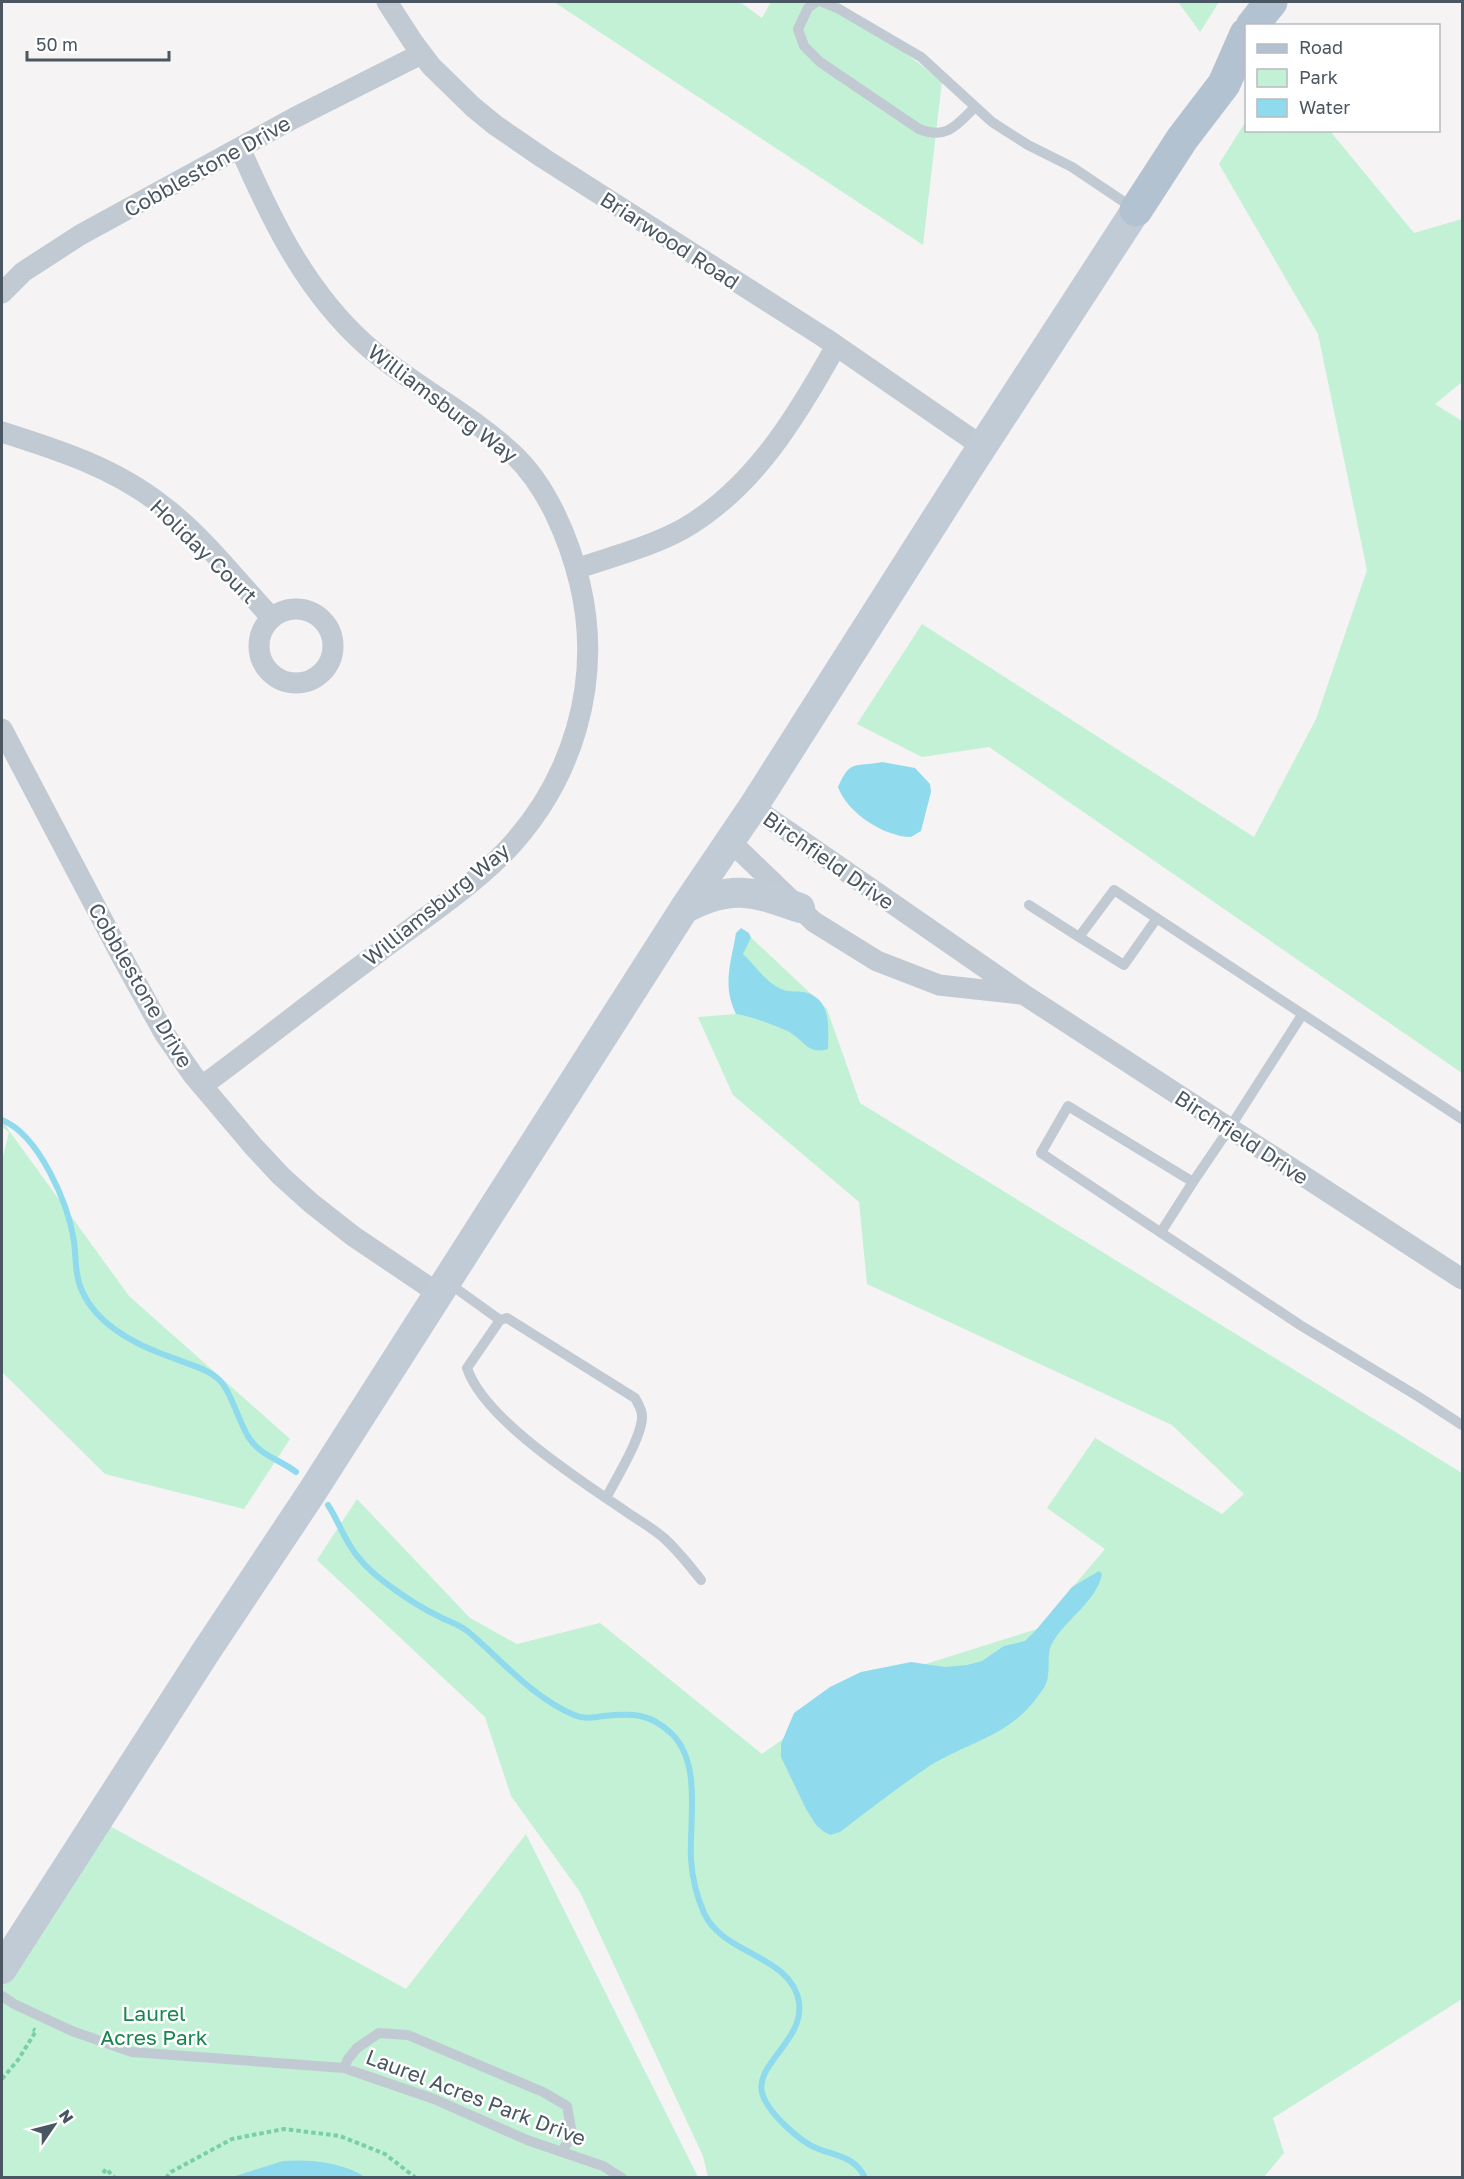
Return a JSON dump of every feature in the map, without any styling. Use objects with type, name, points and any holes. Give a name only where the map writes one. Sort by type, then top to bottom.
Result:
[{"type":"main road","points":[[1254,24],[1271,2]]},
{"type":"main road","points":[[2,1969],[1136,210],[1182,140],[1224,84],[1245,36]]},
{"type":"main road","points":[[684,909],[705,898],[731,891],[764,895],[800,909]]},
{"type":"street","name":"Briarwood Road","points":[[387,2],[421,54],[472,107],[511,136],[836,346],[983,447]]},
{"type":"street","name":"Cobblestone Drive","points":[[2,292],[23,272],[61,246],[294,118],[421,54]]},
{"type":"street","name":"Williamsburg Way","points":[[202,1086],[456,894],[501,856],[538,812],[565,762],[582,709],[588,656],[585,606],[576,568],[565,538],[530,473],[513,453],[366,345],[324,302],[282,238],[240,148]]},
{"type":"street","points":[[576,568],[664,538],[684,528],[721,502],[756,469],[785,432],[836,346]]},
{"type":"street","name":"Holiday Court","points":[[2,432],[74,456],[121,477],[164,506],[200,540],[272,618]]},
{"type":"street","name":"Cobblestone Drive","points":[[2,729],[66,854],[159,1024],[202,1086],[253,1146],[310,1203],[359,1241],[443,1288]]},
{"type":"street","name":"Birchfield Drive","points":[[753,807],[1023,994],[1462,1279]]},
{"type":"street","name":"Birchfield Drive","points":[[730,841],[814,922],[877,961],[939,985],[1023,994]]},
{"type":"lane","points":[[816,2],[808,8],[798,29],[804,46],[820,62],[919,129],[931,134],[952,131],[975,107]]},
{"type":"lane","points":[[822,2],[839,9],[921,57],[992,122],[1028,145],[1072,166],[1136,210]]},
{"type":"lane","points":[[1079,937],[1114,890],[1462,1119]]},
{"type":"lane","points":[[1029,905],[1124,965],[1157,918]]},
{"type":"lane","points":[[1161,1232],[1302,1015]]},
{"type":"lane","points":[[1193,1182],[1068,1106],[1041,1153],[1300,1325],[1462,1425]]},
{"type":"lane","points":[[443,1288],[500,1320]]},
{"type":"lane","points":[[606,1498],[641,1429],[641,1408],[635,1398],[507,1318],[500,1320],[467,1368],[470,1377],[495,1411],[514,1431],[606,1498],[664,1538],[701,1581]]},
{"type":"lane","name":"Laurel Acres Park Drive","points":[[2,1996],[72,2031],[132,2052],[344,2068],[435,2100],[527,2140],[603,2166],[622,2178]]},
{"type":"lane","points":[[344,2068],[357,2048],[379,2033],[408,2035],[543,2092],[567,2106],[572,2134],[562,2152]]},
{"type":"path","points":[[2,2079],[18,2060],[36,2031],[26,2026]]},
{"type":"path","points":[[166,2178],[171,2172],[232,2139],[284,2129],[340,2136],[385,2154],[416,2178]]},
{"type":"path","points":[[103,2172],[106,2169],[115,2178]]},
{"type":"green space","points":[[554,2],[740,2],[762,18],[771,2],[838,2],[942,81],[923,245]]},
{"type":"green space","points":[[1178,2],[1219,2],[1200,32]]},
{"type":"green space","points":[[1245,123],[1245,132],[1331,132],[1414,233],[1462,219],[1462,382],[1435,404],[1462,421],[1462,1073],[989,747],[922,757],[857,724],[922,624],[1254,837],[1316,719],[1367,570],[1318,334],[1219,164]]},
{"type":"green space","points":[[741,928],[827,1009],[860,1103],[1462,1473],[1462,1999],[1273,2118],[1284,2153],[1264,2177],[708,2177],[703,2156],[580,1892],[511,1796],[485,1717],[317,1560],[357,1499],[470,1618],[517,1644],[600,1623],[762,1754],[859,1685],[1037,1629],[1105,1549],[1047,1508],[1095,1438],[1222,1514],[1244,1494],[1172,1425],[867,1284],[859,1202],[733,1095],[698,1017],[736,1014]]},
{"type":"green space","points":[[2,1121],[129,1296],[290,1439],[244,1509],[105,1474],[2,1372],[2,1161],[9,1132],[2,1127]]},
{"type":"green space","name":"Laurel Acres Park","points":[[97,1819],[406,1989],[526,1834],[698,2177],[2,2177],[2,1967]]},
{"type":"water","points":[[882,762],[915,768],[930,784],[931,792],[921,831],[911,837],[890,833],[868,822],[850,806],[838,787],[850,768]]},
{"type":"water","points":[[741,928],[749,933],[751,938],[743,954],[765,978],[781,989],[808,993],[821,1002],[827,1016],[828,1049],[812,1049],[791,1033],[756,1019],[736,1014],[729,994],[729,974],[736,933]]},
{"type":"water","points":[[1099,1571],[1102,1574],[1094,1592],[1052,1644],[1049,1653],[1047,1682],[1025,1712],[999,1731],[928,1767],[840,1832],[830,1835],[816,1825],[781,1757],[781,1744],[794,1713],[830,1687],[861,1672],[911,1662],[945,1667],[967,1665],[982,1661],[1004,1646],[1025,1641],[1072,1587]]},
{"type":"water","points":[[283,2161],[336,2165],[365,2177],[232,2177]]},
{"type":"waterway","points":[[2,1120],[28,1140],[50,1172],[71,1226],[77,1273],[82,1291],[98,1315],[135,1342],[203,1369],[217,1378],[230,1397],[245,1431],[254,1444],[296,1472]]},
{"type":"waterway","points":[[328,1505],[353,1550],[371,1571],[413,1602],[465,1629],[533,1690],[559,1708],[581,1717],[640,1716],[656,1722],[672,1734],[681,1746],[691,1777],[692,1866],[695,1887],[704,1913],[713,1927],[726,1938],[783,1974],[793,1986],[799,2002],[799,2016],[794,2029],[764,2074],[761,2085],[763,2096],[772,2111],[793,2133],[816,2148],[850,2161],[856,2165],[865,2178]]}]
